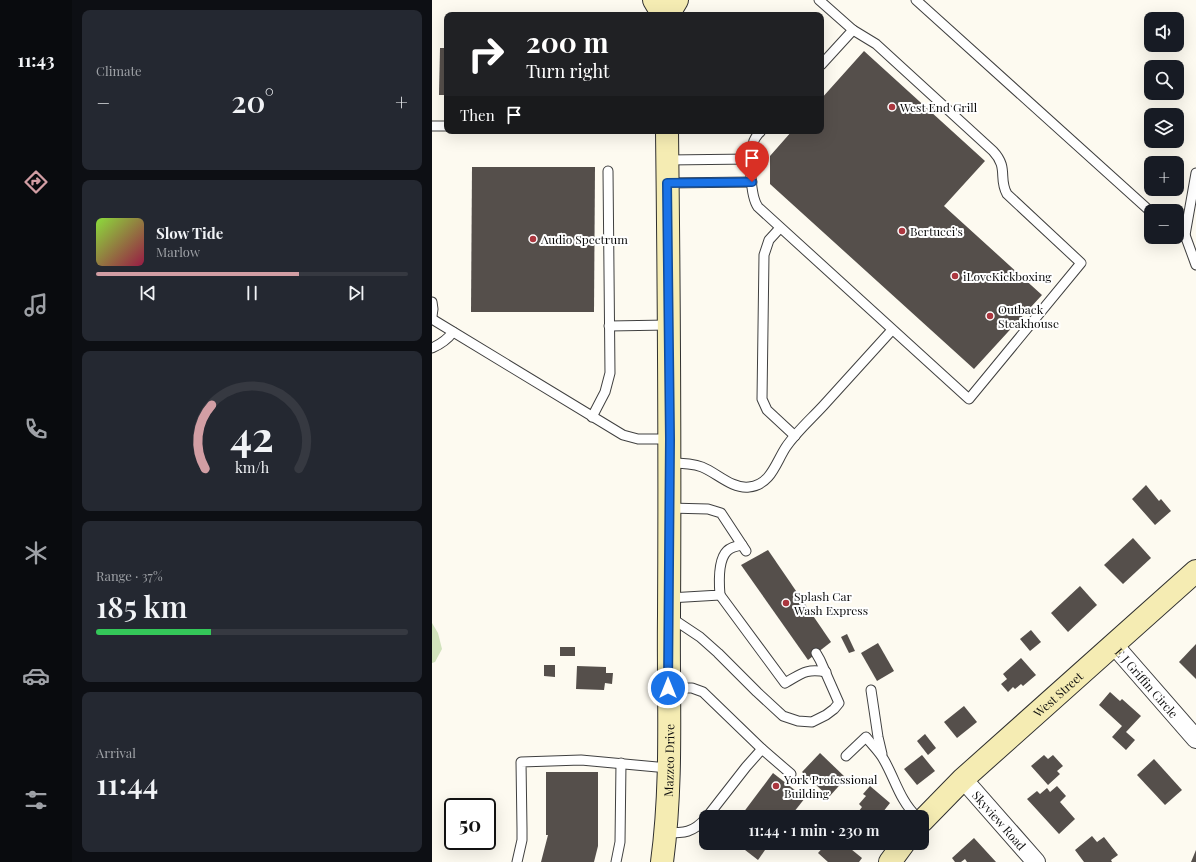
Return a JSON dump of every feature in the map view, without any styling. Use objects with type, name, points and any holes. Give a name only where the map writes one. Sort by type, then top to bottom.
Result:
[{"type":"main road","points":[[654,0],[661,12]]},
{"type":"main road","points":[[670,12],[677,0]]},
{"type":"main road","name":"Mazzeo Drive","points":[[662,862],[668,768],[670,439],[666,134]]},
{"type":"main road","name":"West Street","points":[[929,813],[963,780],[1196,571]]},
{"type":"main road","points":[[890,862],[899,850]]},
{"type":"street","name":"E J Griffin Circle","points":[[1114,645],[1196,739]]},
{"type":"street","name":"Skyview Road","points":[[963,780],[1036,862]]},
{"type":"lane","points":[[759,134],[753,142],[752,159],[753,196],[756,205],[969,399],[1081,263],[1007,194],[1003,185],[1002,164],[993,151],[872,42],[853,30],[819,0]]},
{"type":"lane","points":[[916,0],[1144,206]]},
{"type":"lane","points":[[824,62],[853,30]]},
{"type":"lane","points":[[432,126],[444,126]]},
{"type":"lane","points":[[667,160],[752,159]]},
{"type":"lane","points":[[592,417],[605,392],[609,378],[608,171]]},
{"type":"lane","points":[[1184,222],[1196,173]]},
{"type":"lane","points":[[667,183],[752,182]]},
{"type":"lane","points":[[780,228],[769,240],[764,256],[762,399],[767,410],[795,436]]},
{"type":"lane","points":[[1184,240],[1196,265]]},
{"type":"lane","points":[[432,302],[432,316]]},
{"type":"lane","points":[[432,319],[592,417],[628,437],[638,439],[670,439]]},
{"type":"lane","points":[[609,326],[668,325]]},
{"type":"lane","points":[[669,463],[694,464],[738,485],[748,487],[759,484],[769,477],[786,447],[795,436],[892,330]]},
{"type":"lane","points":[[432,348],[440,345],[453,332]]},
{"type":"lane","points":[[669,508],[708,509],[721,513],[744,548],[733,547],[725,552],[718,573],[720,595],[785,683],[802,673],[815,670],[826,672]]},
{"type":"lane","points":[[669,607],[720,595]]},
{"type":"lane","points":[[669,607],[700,638],[718,653],[756,692],[783,716],[798,721],[812,722],[830,712],[839,703],[816,653]]},
{"type":"lane","points":[[668,688],[692,688],[703,692],[762,749],[791,774]]},
{"type":"lane","points":[[871,690],[878,737],[885,761],[902,798],[910,810]]},
{"type":"lane","points":[[846,756],[866,738],[885,761]]},
{"type":"lane","points":[[712,810],[749,763],[762,749]]},
{"type":"lane","points":[[517,862],[521,845],[522,829],[521,762],[581,760],[668,768]]},
{"type":"lane","points":[[616,862],[620,842],[621,763]]},
{"type":"lane","points":[[665,833],[691,831],[699,825]]},
{"type":"green space","points":[[432,623],[438,633],[442,649],[435,662],[432,663]]},
{"type":"building","points":[[440,48],[444,48],[444,95],[439,95]]},
{"type":"building","points":[[864,51],[985,161],[944,206],[1042,295],[974,369],[770,184],[770,156],[789,134],[824,134],[824,96]]},
{"type":"building","name":"Audio Spectrum","points":[[472,167],[595,167],[594,312],[471,312]]},
{"type":"building","points":[[1146,485],[1159,501],[1161,499],[1171,511],[1155,525],[1132,499]]},
{"type":"building","points":[[1133,538],[1151,558],[1123,584],[1104,565]]},
{"type":"building","name":"Splash Car Wash Express","points":[[768,550],[831,642],[808,660],[741,565]]},
{"type":"building","points":[[1080,586],[1097,605],[1068,632],[1051,613]]},
{"type":"building","points":[[1031,630],[1041,642],[1030,651],[1020,639]]},
{"type":"building","points":[[847,634],[855,651],[849,653],[841,637]]},
{"type":"building","points":[[878,643],[894,671],[877,681],[861,653]]},
{"type":"building","points":[[1196,644],[1196,679],[1179,662]]},
{"type":"building","points":[[560,647],[575,647],[575,656],[560,656]]},
{"type":"building","points":[[1021,658],[1036,675],[1023,686],[1021,684],[1015,689],[1013,687],[1008,692],[1001,684],[1007,679],[1003,674]]},
{"type":"building","points":[[544,665],[555,665],[555,677],[544,676]]},
{"type":"building","points":[[577,666],[606,667],[606,673],[613,673],[612,684],[605,683],[604,690],[576,689]]},
{"type":"building","points":[[1110,692],[1120,701],[1122,699],[1141,716],[1126,732],[1135,740],[1126,750],[1112,737],[1122,726],[1099,705]]},
{"type":"building","points":[[964,706],[977,722],[957,738],[944,722]]},
{"type":"building","points":[[925,734],[936,748],[928,755],[917,741]]},
{"type":"building","points":[[820,753],[846,778],[829,797],[802,772]]},
{"type":"building","points":[[922,755],[935,771],[917,785],[904,769]]},
{"type":"building","points":[[1044,755],[1048,759],[1053,755],[1063,766],[1057,771],[1060,774],[1048,785],[1031,766]]},
{"type":"building","points":[[1154,759],[1182,790],[1165,805],[1137,775]]},
{"type":"building","points":[[546,772],[598,772],[598,846],[594,862],[541,862],[548,835],[546,835]]},
{"type":"building","name":"York Professional Building","points":[[773,773],[805,798],[796,810],[745,810]]},
{"type":"building","points":[[870,786],[890,803],[884,810],[860,810],[862,807],[859,804],[866,796],[863,794]]},
{"type":"building","points":[[1057,786],[1066,796],[1060,802],[1075,819],[1059,834],[1027,799],[1037,791],[1040,794],[1047,788],[1050,792]]},
{"type":"building","points":[[1092,836],[1097,842],[1104,837],[1118,855],[1111,860],[1112,862],[1084,862],[1075,850]]},
{"type":"building","points":[[974,838],[996,862],[967,862],[965,859],[961,862],[955,862],[952,858]]},
{"type":"building","points":[[745,850],[765,850],[758,860]]},
{"type":"building","points":[[821,850],[852,850],[862,858],[859,862],[828,862],[818,853]]},
{"type":"building","points":[[1196,850],[1196,862],[1191,862]]},
{"type":"place","name":"West End Grill","points":[[892,107]]},
{"type":"place","name":"Bertucci's","points":[[902,231]]},
{"type":"place","name":"Audio Spectrum","points":[[533,239]]},
{"type":"place","name":"iLoveKickboxing","points":[[955,276]]},
{"type":"place","name":"Outback Steakhouse","points":[[990,316]]},
{"type":"place","name":"Splash Car Wash Express","points":[[786,603]]},
{"type":"place","name":"York Professional Building","points":[[776,786]]},
{"type":"route","points":[[668,688],[670,439],[667,183],[752,182]]}]
